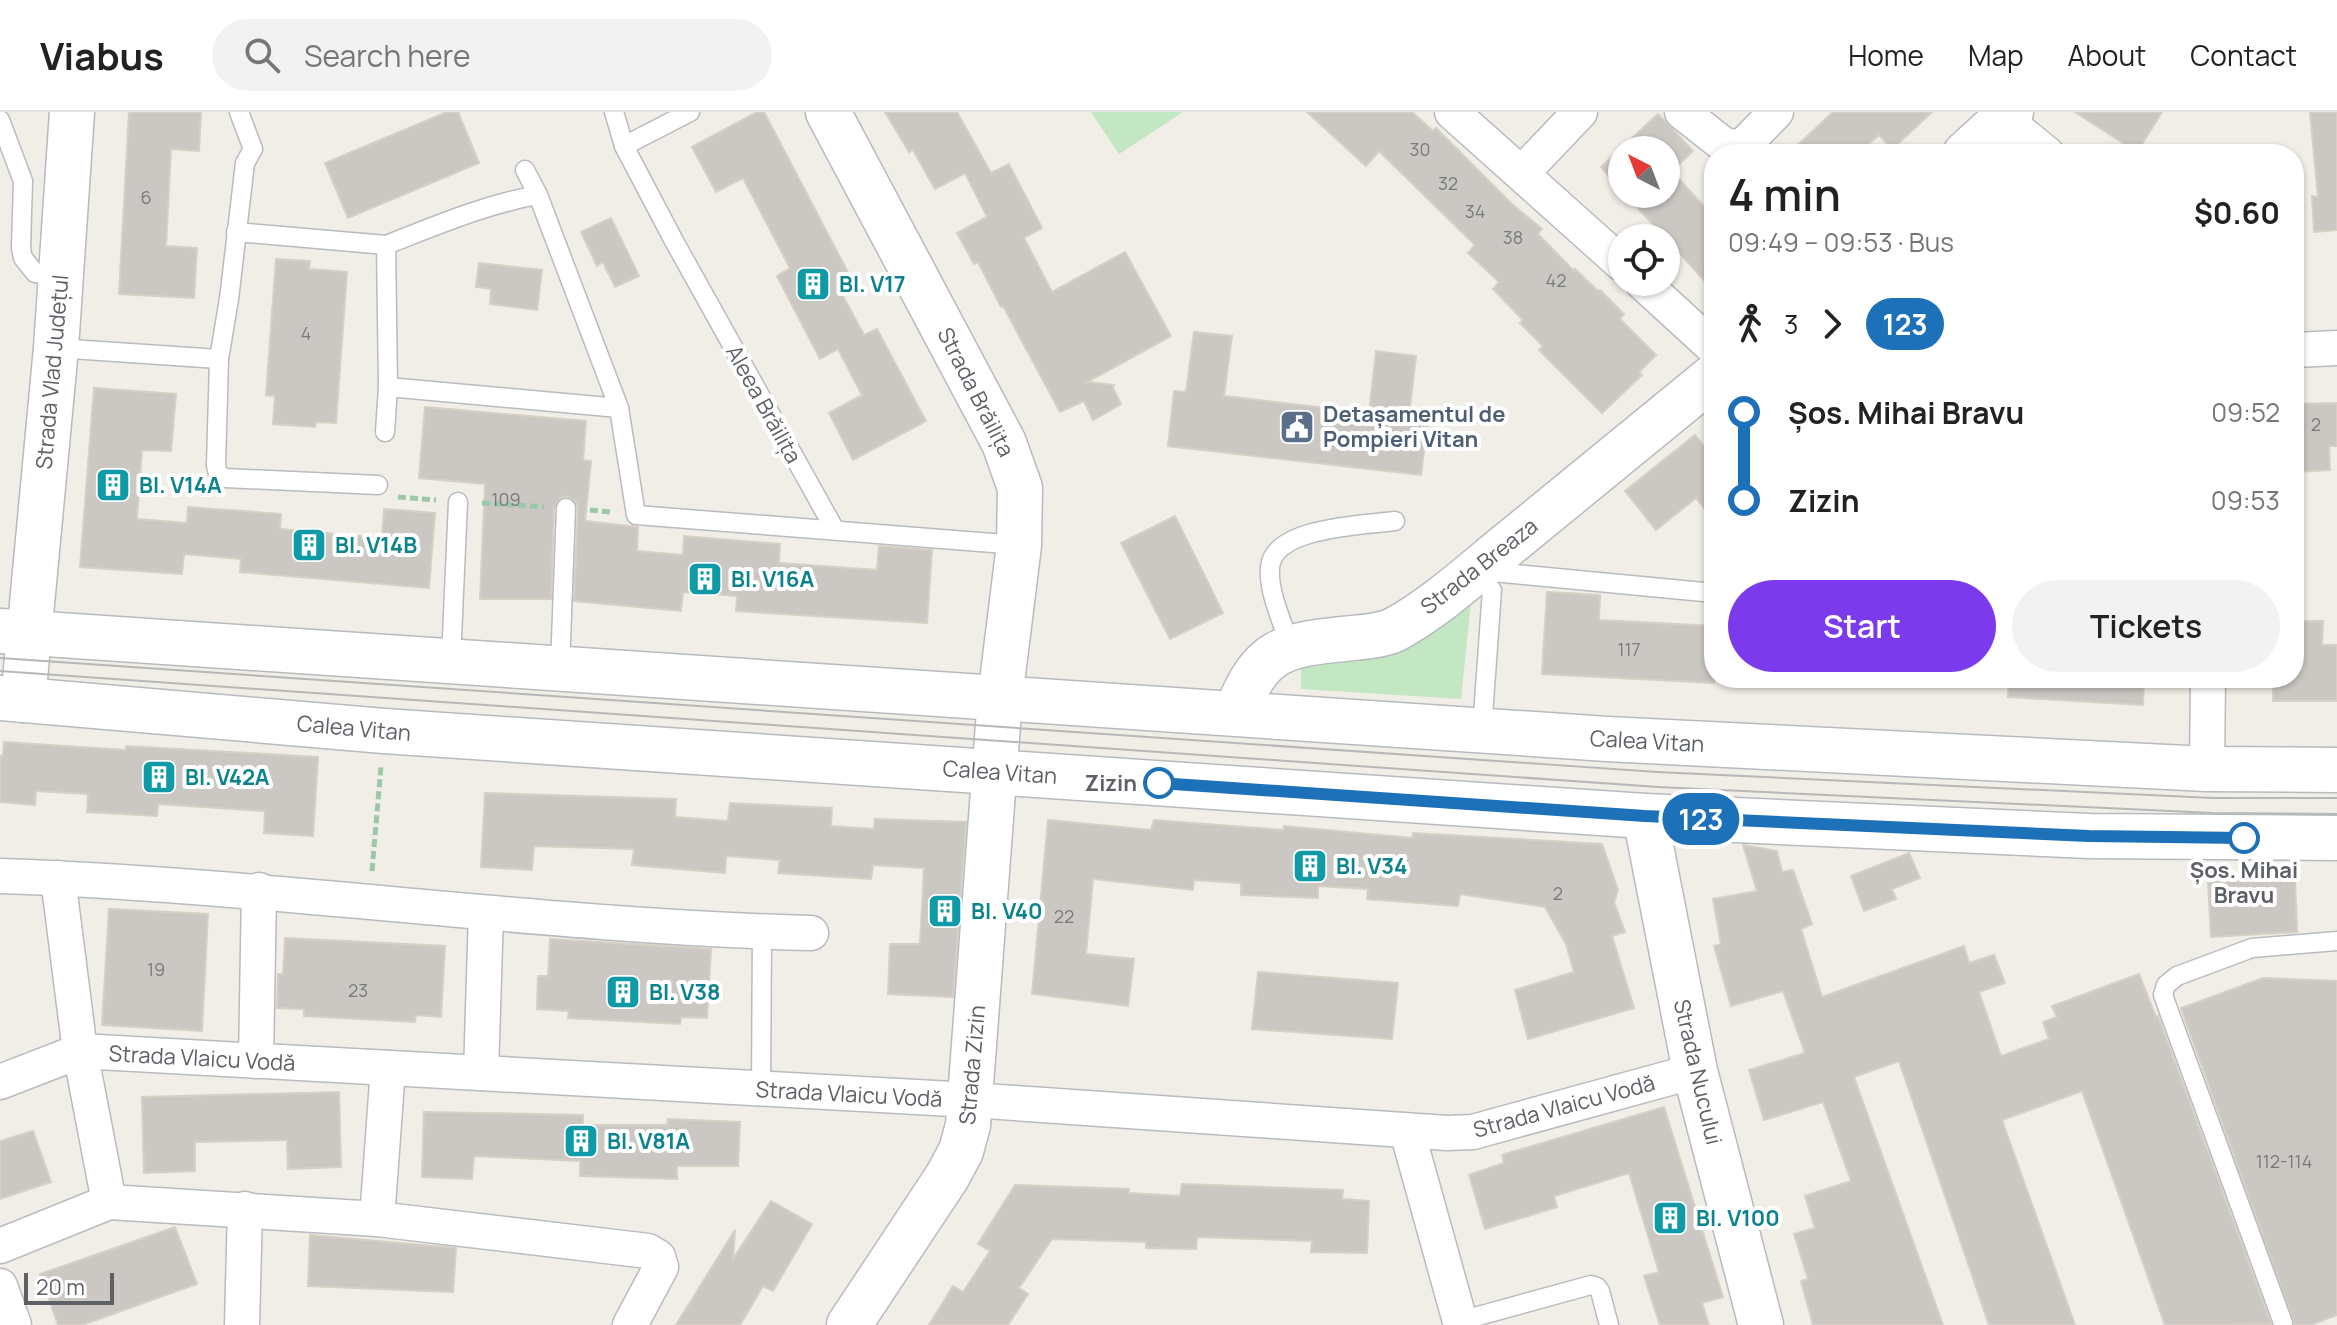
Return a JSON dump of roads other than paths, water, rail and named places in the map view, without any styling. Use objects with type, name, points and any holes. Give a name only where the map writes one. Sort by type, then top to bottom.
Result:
[{"type":"main road","name":"Strada Vlad Județul","points":[[12,699],[14,632],[56,348],[72,112]]},
{"type":"main road","name":"Strada Brăilița","points":[[828,112],[1014,465],[1020,488],[1019,545],[1000,698]]},
{"type":"main road","points":[[1976,144],[2008,115]]},
{"type":"main road","name":"Strada Breaza","points":[[1236,713],[1247,684],[1259,667],[1274,654],[1290,646],[1391,631],[1422,612],[1704,384]]},
{"type":"main road","name":"Calea Vitan","points":[[14,632],[1607,739],[2207,769],[2337,770]]},
{"type":"main road","name":"Strada Zizin","points":[[849,1325],[954,1164],[968,1125],[1000,698]]},
{"type":"main road","name":"Calea Vitan","points":[[12,699],[384,731],[1645,816],[2089,836],[2337,838]]},
{"type":"main road","name":"Strada Nucului","points":[[1645,816],[1695,1071],[1761,1325]]},
{"type":"street","points":[[1452,112],[1608,251]]},
{"type":"street","points":[[1522,173],[1580,112]]},
{"type":"street","points":[[1682,112],[1723,144]]},
{"type":"street","points":[[1745,144],[1776,112]]},
{"type":"street","points":[[2008,115],[2037,144]]},
{"type":"street","points":[[1657,296],[1704,339]]},
{"type":"street","points":[[2304,350],[2337,348]]},
{"type":"street","points":[[2207,769],[2208,688]]},
{"type":"street","points":[[0,876],[259,890],[486,913],[811,933]]},
{"type":"street","points":[[58,878],[80,1051],[109,1202]]},
{"type":"street","points":[[256,1061],[259,890]]},
{"type":"street","points":[[481,1073],[486,913]]},
{"type":"street","name":"Strada Vlaicu Vodă","points":[[0,1082],[80,1051],[971,1100],[1407,1131],[1473,1132],[1695,1071]]},
{"type":"street","points":[[377,1219],[388,1068]]},
{"type":"street","points":[[1407,1131],[1456,1324]]},
{"type":"street","points":[[0,1246],[109,1202],[377,1219],[648,1251],[658,1257],[661,1267],[630,1325]]},
{"type":"street","points":[[242,1325],[245,1209]]},
{"type":"street","points":[[0,1286],[14,1325]]},
{"type":"lane","points":[[239,112],[253,149],[245,163],[219,359],[218,474],[225,478],[378,485]]},
{"type":"lane","name":"Aleea Brăilița","points":[[614,112],[624,146],[674,241],[835,530]]},
{"type":"lane","points":[[624,146],[690,112]]},
{"type":"lane","points":[[0,120],[23,181],[23,258],[35,273],[61,278]]},
{"type":"lane","points":[[525,170],[538,195],[619,408],[636,515],[1019,545]]},
{"type":"lane","points":[[236,232],[386,245],[477,211],[538,195]]},
{"type":"lane","points":[[385,432],[388,387],[386,245]]},
{"type":"lane","points":[[56,348],[219,359]]},
{"type":"lane","points":[[388,387],[619,408]]},
{"type":"lane","points":[[451,660],[458,502]]},
{"type":"lane","points":[[560,667],[566,508]]},
{"type":"lane","points":[[1290,646],[1270,568],[1273,554],[1287,542],[1312,533],[1395,521]]},
{"type":"lane","points":[[1476,570],[1704,592]]},
{"type":"lane","points":[[1476,570],[1492,590],[1482,730]]},
{"type":"lane","points":[[761,1089],[762,931]]},
{"type":"lane","points":[[2283,1323],[2163,995],[2166,985],[2177,976],[2252,948],[2337,941]]},
{"type":"lane","points":[[1456,1324],[1591,1285],[1600,1291],[1609,1325]]},
{"type":"tram line","points":[[0,658],[1657,772],[2213,798],[2337,798]]},
{"type":"tram line","points":[[0,671],[1658,787],[2212,813],[2337,814]]},
{"type":"place","name":"Bl. V17","points":[[813,284]]},
{"type":"place","name":"Detașamentul de Pompieri Vitan","points":[[1297,427]]},
{"type":"place","name":"Bl. V14A","points":[[113,485]]},
{"type":"place","name":"Bl. V14B","points":[[309,545]]},
{"type":"place","name":"Bl. V16A","points":[[705,579]]},
{"type":"place","name":"Bl. V42A","points":[[159,777]]},
{"type":"place","name":"Zizin","points":[[1159,783]]},
{"type":"place","name":"Șos. Mihai Bravu","points":[[2244,838]]},
{"type":"place","name":"Bl. V34","points":[[1310,866]]},
{"type":"place","name":"Bl. V40","points":[[945,911]]},
{"type":"place","name":"Bl. V38","points":[[623,992]]},
{"type":"place","name":"Bl. V81A","points":[[581,1141]]},
{"type":"place","name":"Bl. V100","points":[[1670,1218]]}]
